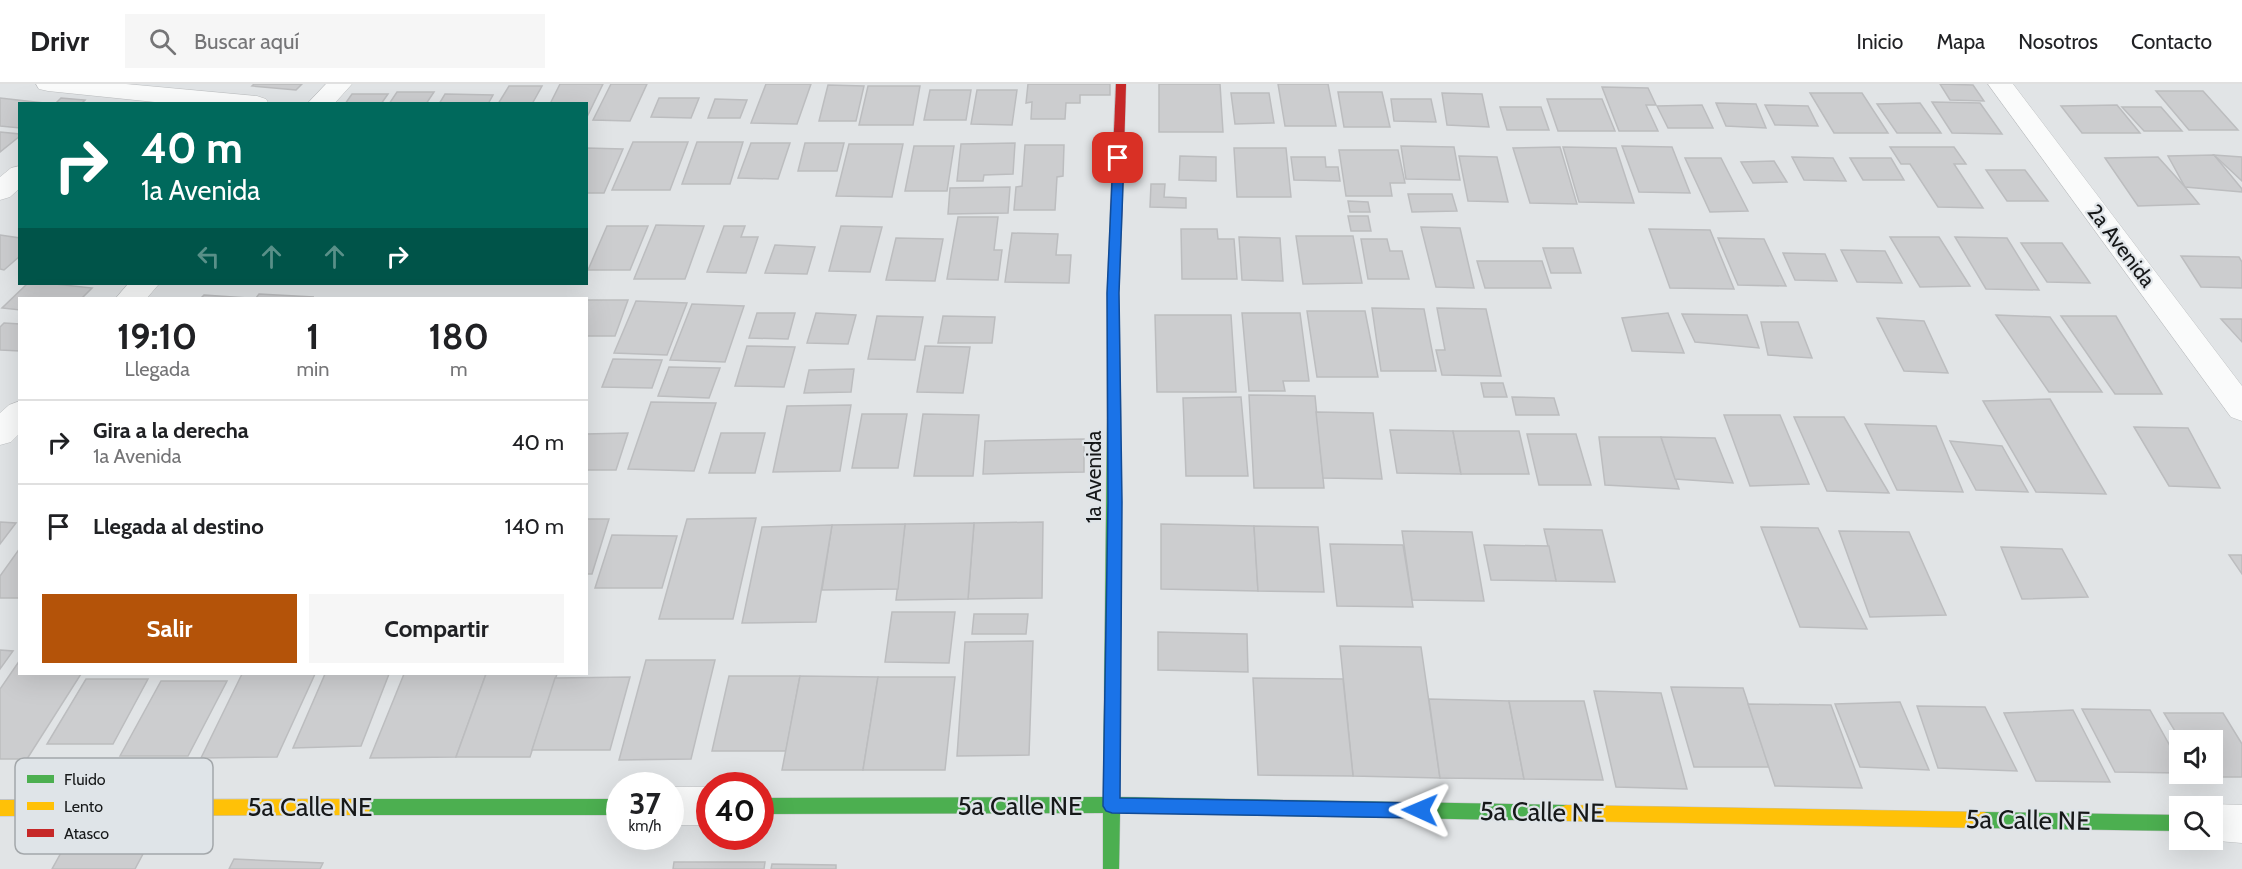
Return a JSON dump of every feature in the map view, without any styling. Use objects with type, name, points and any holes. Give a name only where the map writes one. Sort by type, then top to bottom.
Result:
[{"type":"street","points":[[48,84],[106,97],[214,102]]},
{"type":"street","points":[[321,102],[340,84]]},
{"type":"street","name":"1a Avenida","points":[[1111,869],[1115,502],[1113,293],[1120,84]]},
{"type":"street","name":"2a Avenida","points":[[2000,84],[2242,409]]},
{"type":"street","points":[[0,191],[18,176]]},
{"type":"street","points":[[131,297],[144,285]]},
{"type":"street","points":[[0,433],[18,415]]},
{"type":"street","name":"5a Calle NE","points":[[774,806],[1112,806],[2169,823]]},
{"type":"street","name":"5a Calle NE","points":[[213,808],[606,807]]},
{"type":"street","name":"5a Calle NE","points":[[0,808],[15,808]]},
{"type":"street","points":[[2223,823],[2242,824]]},
{"type":"building","points":[[254,84],[302,84],[296,90],[252,86]]},
{"type":"building","points":[[560,84],[603,84],[588,115],[588,102],[551,102]]},
{"type":"building","points":[[611,84],[647,84],[630,121],[593,120]]},
{"type":"building","points":[[766,84],[811,84],[797,124],[751,123]]},
{"type":"building","points":[[1028,84],[1110,84],[1110,95],[1080,95],[1080,103],[1066,103],[1065,119],[1031,119],[1032,102],[1026,103]]},
{"type":"building","points":[[1159,84],[1220,84],[1223,132],[1159,132]]},
{"type":"building","points":[[1278,84],[1328,84],[1336,126],[1285,126]]},
{"type":"building","points":[[1940,84],[1973,85],[1984,101],[1950,100]]},
{"type":"building","points":[[828,85],[864,86],[856,121],[819,121]]},
{"type":"building","points":[[509,86],[542,86],[533,102],[499,102]]},
{"type":"building","points":[[868,86],[920,86],[913,125],[859,125]]},
{"type":"building","points":[[1602,87],[1648,88],[1656,105],[1646,105],[1658,131],[1619,131]]},
{"type":"building","points":[[930,90],[971,90],[966,120],[924,120]]},
{"type":"building","points":[[977,90],[1017,90],[1012,125],[971,124]]},
{"type":"building","points":[[2156,91],[2203,91],[2238,130],[2189,130]]},
{"type":"building","points":[[397,92],[434,92],[427,102],[390,102]]},
{"type":"building","points":[[1338,92],[1382,92],[1390,127],[1344,127]]},
{"type":"building","points":[[1231,93],[1269,93],[1274,123],[1235,124]]},
{"type":"building","points":[[1442,93],[1482,94],[1489,127],[1447,125]]},
{"type":"building","points":[[1810,93],[1862,93],[1888,133],[1834,133]]},
{"type":"building","points":[[352,94],[388,94],[382,102],[346,102]]},
{"type":"building","points":[[445,94],[493,95],[489,102],[440,102]]},
{"type":"building","points":[[0,98],[35,102],[18,102],[18,128],[0,126]]},
{"type":"building","points":[[61,98],[85,100],[83,102],[57,102]]},
{"type":"building","points":[[659,98],[699,98],[691,118],[651,117]]},
{"type":"building","points":[[715,99],[747,100],[740,118],[708,118]]},
{"type":"building","points":[[1391,99],[1431,99],[1436,122],[1394,121]]},
{"type":"building","points":[[1547,99],[1602,99],[1615,131],[1558,131]]},
{"type":"building","points":[[1932,102],[1980,103],[2002,134],[1952,133]]},
{"type":"building","points":[[1716,103],[1756,104],[1766,128],[1726,126]]},
{"type":"building","points":[[1920,103],[1941,133],[1897,133],[1877,104]]},
{"type":"building","points":[[1702,105],[1713,128],[1668,128],[1657,106]]},
{"type":"building","points":[[1765,105],[1808,106],[1818,126],[1775,125]]},
{"type":"building","points":[[2117,105],[2140,133],[2082,133],[2061,106]]},
{"type":"building","points":[[1500,107],[1541,107],[1549,130],[1507,130]]},
{"type":"building","points":[[2122,107],[2161,107],[2182,131],[2144,131]]},
{"type":"building","points":[[0,132],[18,134],[18,138],[0,152]]},
{"type":"building","points":[[633,142],[688,142],[670,190],[612,190]]},
{"type":"building","points":[[697,142],[743,142],[730,184],[682,184]]},
{"type":"building","points":[[751,143],[790,143],[778,179],[738,178]]},
{"type":"building","points":[[805,143],[844,143],[837,171],[798,171]]},
{"type":"building","points":[[1015,143],[1013,174],[984,175],[983,181],[957,181],[961,144]]},
{"type":"building","points":[[849,144],[903,144],[892,197],[836,196]]},
{"type":"building","points":[[1025,145],[1064,145],[1063,176],[1057,177],[1055,210],[1014,210],[1016,187],[1022,186]]},
{"type":"building","points":[[914,146],[954,146],[947,191],[905,191]]},
{"type":"building","points":[[1401,146],[1454,147],[1460,180],[1406,179]]},
{"type":"building","points":[[1622,146],[1672,147],[1690,193],[1639,192]]},
{"type":"building","points":[[1560,147],[1577,204],[1530,203],[1513,148]]},
{"type":"building","points":[[1563,147],[1616,148],[1634,203],[1579,202]]},
{"type":"building","points":[[1890,147],[1954,147],[1966,164],[1954,164],[1983,208],[1938,207],[1910,164],[1901,164]]},
{"type":"building","points":[[588,148],[623,149],[604,193],[588,193]]},
{"type":"building","points":[[1234,148],[1286,148],[1291,197],[1237,197]]},
{"type":"building","points":[[1339,150],[1398,150],[1405,183],[1390,183],[1392,196],[1346,196]]},
{"type":"building","points":[[2214,155],[2242,189],[2242,192],[2185,187],[2168,156]]},
{"type":"building","points":[[2214,155],[2242,157],[2242,181]]},
{"type":"building","points":[[1180,156],[1216,157],[1216,181],[1179,180]]},
{"type":"building","points":[[1459,156],[1497,157],[1508,202],[1468,201]]},
{"type":"building","points":[[1291,157],[1325,157],[1326,167],[1338,167],[1340,181],[1294,180]]},
{"type":"building","points":[[1792,157],[1833,158],[1846,181],[1804,180]]},
{"type":"building","points":[[2158,157],[2199,204],[2138,206],[2105,158]]},
{"type":"building","points":[[1685,158],[1721,158],[1748,211],[1710,212]]},
{"type":"building","points":[[1850,158],[1891,158],[1904,180],[1863,180]]},
{"type":"building","points":[[1774,161],[1787,182],[1753,183],[1741,162]]},
{"type":"building","points":[[1986,170],[2025,170],[2048,201],[2007,201]]},
{"type":"building","points":[[1151,184],[1165,184],[1164,197],[1186,198],[1186,208],[1150,207]]},
{"type":"building","points":[[1010,187],[1008,213],[948,214],[950,188]]},
{"type":"building","points":[[1408,194],[1452,194],[1457,211],[1412,212]]},
{"type":"building","points":[[1348,201],[1368,202],[1370,212],[1350,212]]},
{"type":"building","points":[[1348,216],[1368,216],[1371,231],[1351,231]]},
{"type":"building","points":[[958,217],[998,217],[994,250],[1002,250],[998,280],[947,279]]},
{"type":"building","points":[[656,225],[704,226],[685,279],[634,279]]},
{"type":"building","points":[[607,226],[648,226],[630,270],[588,270]]},
{"type":"building","points":[[724,226],[745,226],[741,237],[758,237],[746,273],[707,272]]},
{"type":"building","points":[[841,226],[882,227],[870,272],[829,271]]},
{"type":"building","points":[[1421,227],[1460,228],[1474,288],[1436,287]]},
{"type":"building","points":[[1181,229],[1217,229],[1218,239],[1234,239],[1237,279],[1182,279]]},
{"type":"building","points":[[1649,229],[1710,230],[1734,289],[1670,288]]},
{"type":"building","points":[[1012,233],[1058,234],[1056,255],[1071,255],[1069,283],[1005,282]]},
{"type":"building","points":[[0,235],[18,238],[18,258],[4,270],[0,269]]},
{"type":"building","points":[[1296,236],[1353,236],[1362,283],[1303,284]]},
{"type":"building","points":[[1239,237],[1280,238],[1283,281],[1242,280]]},
{"type":"building","points":[[1890,237],[1939,237],[1970,286],[1920,287]]},
{"type":"building","points":[[1955,237],[2007,238],[2039,290],[1986,289]]},
{"type":"building","points":[[896,238],[943,239],[935,281],[886,280]]},
{"type":"building","points":[[1718,238],[1764,239],[1786,286],[1738,285]]},
{"type":"building","points":[[1361,239],[1387,239],[1390,251],[1402,251],[1409,279],[1368,279]]},
{"type":"building","points":[[2021,243],[2062,243],[2090,283],[2047,282]]},
{"type":"building","points":[[775,245],[815,247],[807,274],[765,273]]},
{"type":"building","points":[[1543,248],[1573,248],[1581,273],[1551,273]]},
{"type":"building","points":[[1841,250],[1885,251],[1902,283],[1857,282]]},
{"type":"building","points":[[1783,253],[1825,254],[1837,281],[1795,280]]},
{"type":"building","points":[[2181,256],[2239,257],[2242,262],[2242,288],[2201,287]]},
{"type":"building","points":[[1477,261],[1542,261],[1551,288],[1485,288]]},
{"type":"building","points":[[26,285],[92,288],[83,297],[18,297],[18,310],[2,308]]},
{"type":"building","points":[[259,294],[314,297],[257,297]]},
{"type":"building","points":[[204,295],[233,297],[202,297]]},
{"type":"building","points":[[588,300],[628,300],[615,336],[588,336]]},
{"type":"building","points":[[636,301],[687,303],[667,355],[614,353]]},
{"type":"building","points":[[692,304],[744,306],[725,362],[670,360]]},
{"type":"building","points":[[1372,308],[1424,309],[1436,371],[1381,371]]},
{"type":"building","points":[[1437,308],[1486,309],[1501,376],[1442,375],[1436,350],[1445,350]]},
{"type":"building","points":[[1307,311],[1365,311],[1378,377],[1317,377]]},
{"type":"building","points":[[757,313],[795,313],[788,339],[749,338]]},
{"type":"building","points":[[816,313],[856,315],[848,344],[807,343]]},
{"type":"building","points":[[1242,313],[1300,313],[1309,381],[1283,381],[1285,391],[1249,391]]},
{"type":"building","points":[[1668,313],[1684,353],[1632,351],[1622,318]]},
{"type":"building","points":[[1682,314],[1747,315],[1759,348],[1695,342]]},
{"type":"building","points":[[1155,315],[1231,315],[1236,392],[1157,392]]},
{"type":"building","points":[[1996,315],[2050,317],[2102,392],[2049,392]]},
{"type":"building","points":[[877,316],[923,317],[915,360],[868,359]]},
{"type":"building","points":[[943,316],[995,317],[992,343],[938,343]]},
{"type":"building","points":[[2061,316],[2116,316],[2162,394],[2115,394]]},
{"type":"building","points":[[1877,318],[1924,321],[1948,373],[1904,371]]},
{"type":"building","points":[[2221,319],[2242,319],[2242,342]]},
{"type":"building","points":[[1761,322],[1798,322],[1812,358],[1768,355]]},
{"type":"building","points":[[4,323],[18,324],[18,351],[0,350],[0,327]]},
{"type":"building","points":[[747,346],[795,347],[784,387],[735,386]]},
{"type":"building","points":[[925,346],[970,347],[963,393],[917,392]]},
{"type":"building","points":[[613,359],[662,360],[652,388],[602,387]]},
{"type":"building","points":[[669,367],[720,368],[709,398],[658,396]]},
{"type":"building","points":[[854,369],[851,392],[804,393],[809,370]]},
{"type":"building","points":[[1481,383],[1503,383],[1507,397],[1484,397]]},
{"type":"building","points":[[1249,395],[1315,396],[1324,488],[1254,488]]},
{"type":"building","points":[[1241,397],[1248,476],[1186,476],[1183,398]]},
{"type":"building","points":[[1512,397],[1554,398],[1559,415],[1516,415]]},
{"type":"building","points":[[2050,399],[2106,494],[2036,492],[1983,401]]},
{"type":"building","points":[[651,402],[716,403],[694,471],[628,469]]},
{"type":"building","points":[[851,405],[840,471],[773,472],[787,406]]},
{"type":"building","points":[[1316,412],[1373,413],[1382,479],[1323,478]]},
{"type":"building","points":[[862,414],[907,414],[898,468],[852,468]]},
{"type":"building","points":[[923,414],[979,415],[973,476],[914,476]]},
{"type":"building","points":[[1724,415],[1780,415],[1809,484],[1750,486]]},
{"type":"building","points":[[1794,417],[1844,417],[1889,493],[1827,491]]},
{"type":"building","points":[[1865,424],[1936,426],[1963,492],[1897,490]]},
{"type":"building","points":[[2134,427],[2188,428],[2220,488],[2169,486]]},
{"type":"building","points":[[1390,430],[1453,431],[1461,474],[1397,473]]},
{"type":"building","points":[[1453,431],[1519,431],[1529,474],[1461,474]]},
{"type":"building","points":[[628,433],[616,470],[588,470],[588,434]]},
{"type":"building","points":[[721,433],[765,433],[755,473],[709,473]]},
{"type":"building","points":[[1527,434],[1576,434],[1591,485],[1539,485]]},
{"type":"building","points":[[1599,437],[1661,437],[1679,489],[1605,485]]},
{"type":"building","points":[[1661,437],[1715,438],[1733,483],[1675,479]]},
{"type":"building","points":[[1084,439],[1084,472],[983,474],[985,441]]},
{"type":"building","points":[[1950,441],[2002,446],[2028,492],[1976,490]]},
{"type":"building","points":[[756,518],[733,619],[659,619],[687,519]]},
{"type":"building","points":[[588,519],[609,519],[592,574],[588,574]]},
{"type":"building","points":[[0,522],[16,523],[0,544]]},
{"type":"building","points":[[1043,522],[1042,598],[968,599],[974,523]]},
{"type":"building","points":[[974,523],[968,599],[896,600],[905,524]]},
{"type":"building","points":[[905,524],[898,589],[822,590],[832,525]]},
{"type":"building","points":[[1161,524],[1254,526],[1258,591],[1161,589]]},
{"type":"building","points":[[832,525],[816,622],[742,623],[762,527]]},
{"type":"building","points":[[1254,526],[1318,527],[1324,592],[1258,591]]},
{"type":"building","points":[[1761,527],[1818,528],[1867,629],[1800,627]]},
{"type":"building","points":[[1544,529],[1602,530],[1615,582],[1556,581]]},
{"type":"building","points":[[1402,531],[1472,532],[1484,601],[1412,600]]},
{"type":"building","points":[[1839,531],[1909,532],[1946,615],[1870,617]]},
{"type":"building","points":[[612,535],[677,536],[662,588],[595,588]]},
{"type":"building","points":[[1330,544],[1403,545],[1413,607],[1337,606]]},
{"type":"building","points":[[1484,545],[1549,546],[1556,581],[1491,580]]},
{"type":"building","points":[[2001,547],[2062,549],[2088,597],[2022,599]]},
{"type":"building","points":[[18,551],[18,598],[0,598],[0,576]]},
{"type":"building","points":[[2229,555],[2242,555],[2242,574]]},
{"type":"building","points":[[892,612],[955,612],[949,663],[885,662]]},
{"type":"building","points":[[974,614],[1028,614],[1026,634],[972,634]]},
{"type":"building","points":[[1158,632],[1247,634],[1248,672],[1158,670]]},
{"type":"building","points":[[1033,641],[1029,755],[957,756],[965,642]]},
{"type":"building","points":[[1340,646],[1421,647],[1440,778],[1353,776]]},
{"type":"building","points":[[0,650],[13,651],[0,669]]},
{"type":"building","points":[[646,660],[715,660],[691,759],[619,760]]},
{"type":"building","points":[[18,663],[18,675],[80,675],[28,758],[0,759],[0,689]]},
{"type":"building","points":[[242,675],[315,675],[277,757],[201,758]]},
{"type":"building","points":[[325,675],[389,675],[361,746],[293,748]]},
{"type":"building","points":[[404,675],[486,675],[456,757],[370,758]]},
{"type":"building","points":[[486,675],[557,675],[530,757],[456,757]]},
{"type":"building","points":[[729,676],[800,676],[786,751],[712,751]]},
{"type":"building","points":[[800,676],[878,677],[863,770],[782,770]]},
{"type":"building","points":[[630,677],[610,750],[532,750],[555,678]]},
{"type":"building","points":[[878,677],[955,677],[945,770],[863,770]]},
{"type":"building","points":[[1253,678],[1343,679],[1353,776],[1258,775]]},
{"type":"building","points":[[86,679],[148,679],[113,744],[47,744]]},
{"type":"building","points":[[161,681],[227,681],[188,756],[120,756]]},
{"type":"building","points":[[1671,687],[1743,688],[1769,767],[1694,767]]},
{"type":"building","points":[[1594,691],[1661,693],[1687,789],[1616,787]]},
{"type":"building","points":[[1429,699],[1509,701],[1524,779],[1440,778]]},
{"type":"building","points":[[1509,701],[1584,701],[1603,780],[1524,779]]},
{"type":"building","points":[[1900,702],[1929,770],[1860,767],[1835,704]]},
{"type":"building","points":[[1748,704],[1831,705],[1862,788],[1775,786]]},
{"type":"building","points":[[1917,706],[1985,707],[2017,771],[1938,768]]},
{"type":"building","points":[[2082,709],[2150,710],[2169,744],[2169,773],[2115,772]]},
{"type":"building","points":[[2073,710],[2110,782],[2036,781],[2004,713]]},
{"type":"building","points":[[2164,713],[2223,713],[2242,744],[2242,777],[2223,777],[2223,730],[2174,730]]},
{"type":"building","points":[[60,854],[143,854],[135,869],[52,869]]},
{"type":"building","points":[[234,859],[323,863],[320,869],[229,869]]},
{"type":"building","points":[[674,862],[765,862],[764,869],[673,869]]},
{"type":"building","points":[[772,864],[836,865],[836,869],[771,869]]},
{"type":"traffic: fast","points":[[1111,869],[1114,420]]},
{"type":"traffic: fast","points":[[774,806],[1112,805],[1566,813]]},
{"type":"traffic: fast","points":[[363,807],[606,807]]},
{"type":"traffic: fast","points":[[1984,820],[2169,823]]},
{"type":"traffic: slow","points":[[1114,420],[1113,293],[1116,220]]},
{"type":"traffic: slow","points":[[213,807],[363,807]]},
{"type":"traffic: slow","points":[[0,808],[15,808]]},
{"type":"traffic: slow","points":[[1566,813],[1984,820]]},
{"type":"traffic: jam","points":[[1116,220],[1121,84]]},
{"type":"route","points":[[1118,158],[1113,293],[1115,502],[1112,806],[1420,810]]}]
